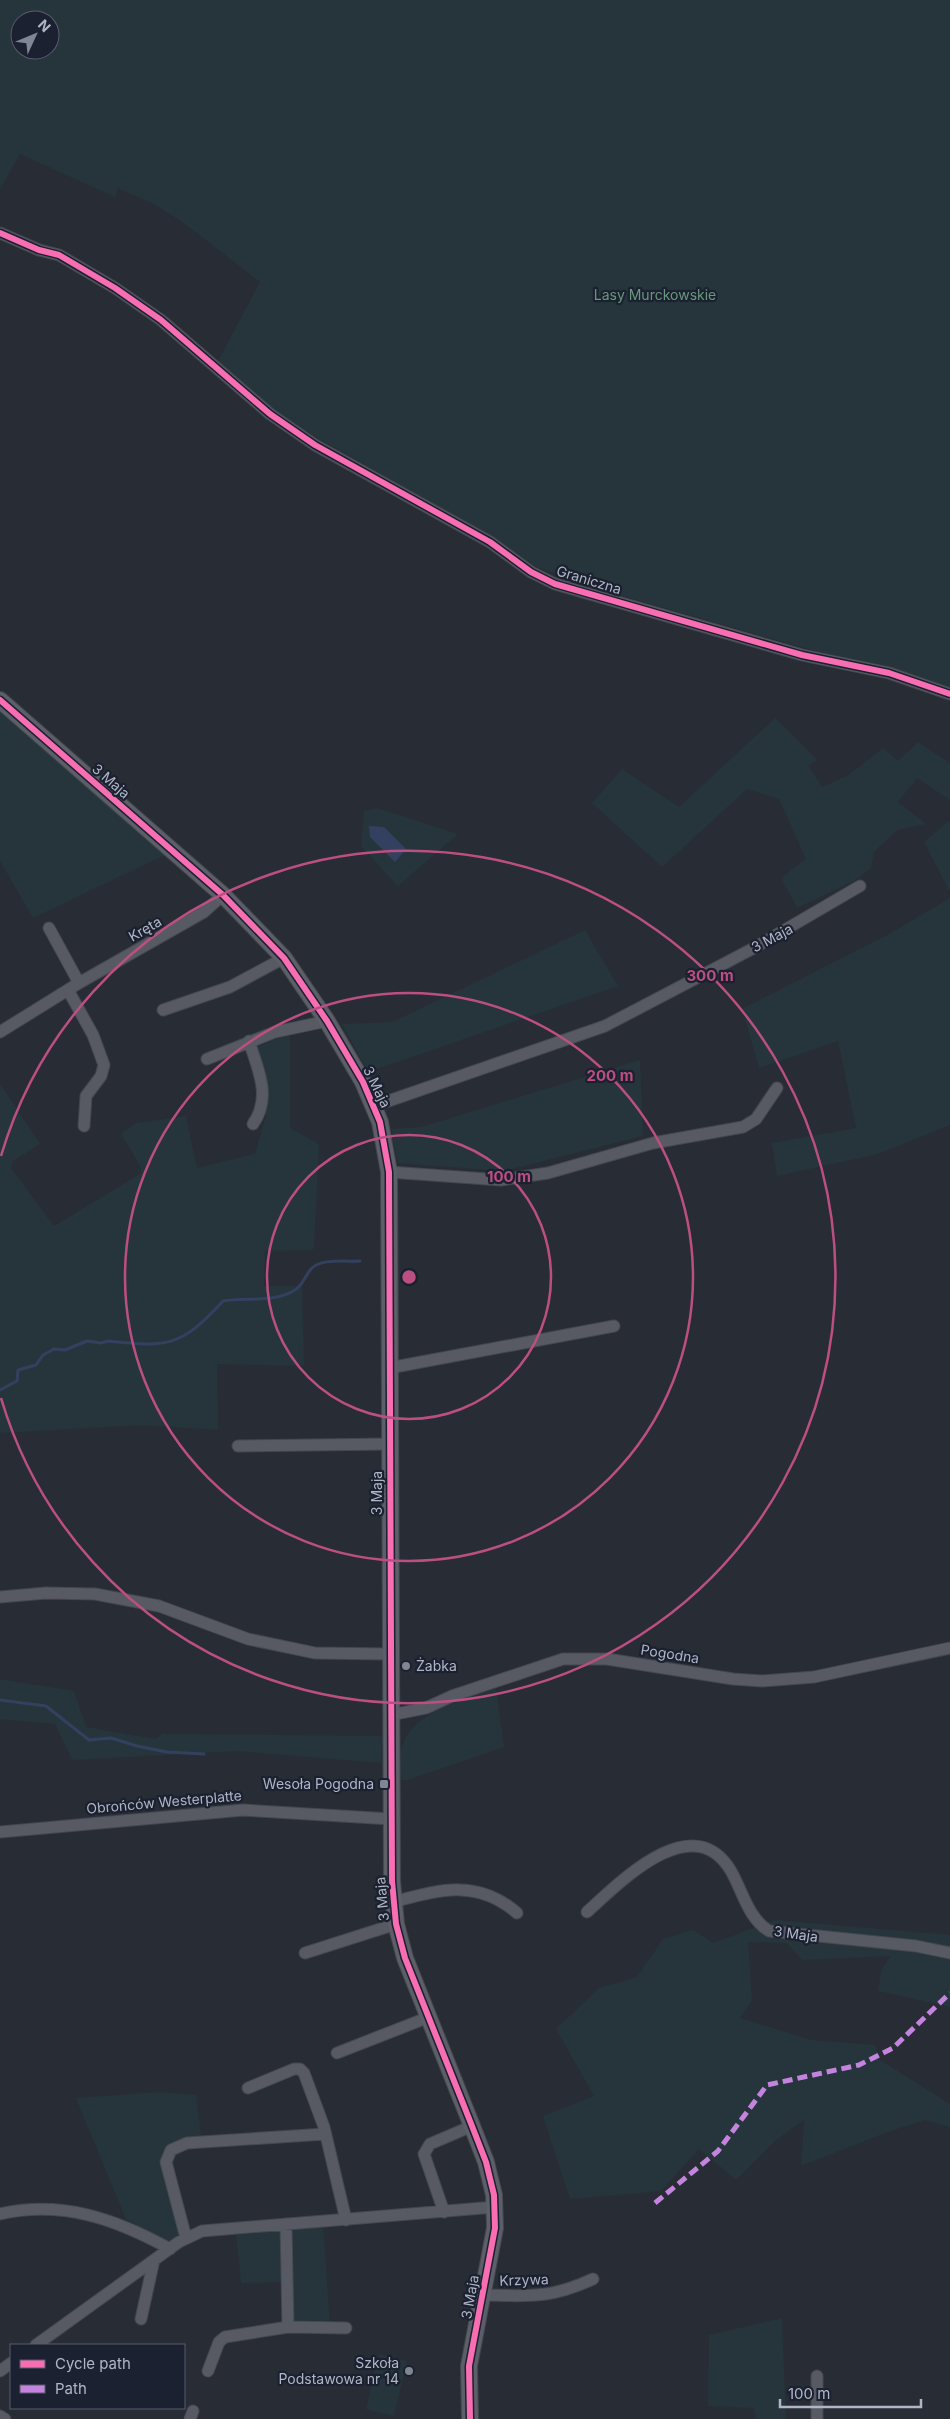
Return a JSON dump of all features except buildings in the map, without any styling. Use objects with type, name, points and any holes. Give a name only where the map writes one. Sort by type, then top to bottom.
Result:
[{"type":"street","name":"Graniczna","points":[[0,232],[40,250],[59,255],[115,288],[161,320],[258,404],[315,445],[490,542],[531,572],[555,584],[802,655],[889,673],[950,694]]},
{"type":"street","name":"3 Maja","points":[[0,700],[223,895],[284,958],[327,1021],[363,1082],[374,1106],[384,1139],[389,1172],[390,1654],[393,1902],[396,1924],[405,1958],[472,2126],[491,2180],[495,2207],[495,2228],[470,2366],[470,2419]]},
{"type":"street","name":"3 Maja","points":[[374,1106],[605,1026],[759,945],[860,886]]},
{"type":"street","name":"Kręta","points":[[0,1032],[68,990],[204,912],[223,895]]},
{"type":"street","points":[[49,928],[79,984]]},
{"type":"street","points":[[163,1010],[230,987],[284,958]]},
{"type":"street","points":[[68,990],[93,1035],[104,1065],[100,1076],[86,1096],[84,1126]]},
{"type":"street","points":[[206,1059],[275,1032],[327,1021]]},
{"type":"street","points":[[249,1041],[263,1084],[264,1101],[260,1114],[253,1124]]},
{"type":"street","points":[[389,1172],[501,1180],[548,1173],[653,1143],[743,1128],[756,1119],[777,1088]]},
{"type":"street","points":[[389,1368],[614,1326]]},
{"type":"street","points":[[238,1446],[389,1444]]},
{"type":"street","points":[[0,1597],[46,1593],[95,1594],[159,1606],[248,1639],[315,1653],[390,1654]]},
{"type":"street","name":"Pogodna","points":[[391,1715],[426,1708],[452,1696],[563,1659],[607,1658],[733,1679],[762,1681],[814,1677],[950,1648]]},
{"type":"street","name":"Obrońców Westerplatte","points":[[0,1832],[243,1810],[391,1820]]},
{"type":"street","name":"3 Maja","points":[[587,1912],[643,1864],[657,1855],[679,1848],[696,1846],[716,1853],[724,1862],[757,1922],[769,1931],[916,1946],[950,1953]]},
{"type":"street","name":"3 Maja","points":[[393,1902],[432,1892],[458,1889],[476,1890],[491,1896],[517,1913]]},
{"type":"street","name":"3 Maja","points":[[305,1953],[396,1924]]},
{"type":"street","points":[[337,2053],[429,2017]]},
{"type":"street","points":[[248,2088],[294,2069],[300,2069],[304,2073],[325,2134],[346,2220]]},
{"type":"street","points":[[444,2212],[424,2154],[425,2148],[430,2144],[472,2126]]},
{"type":"street","points":[[178,2243],[166,2162],[171,2150],[187,2143],[325,2134]]},
{"type":"street","points":[[37,2344],[178,2243],[202,2231],[495,2207]]},
{"type":"street","points":[[0,2214],[24,2208],[44,2208],[102,2218],[178,2243]]},
{"type":"street","points":[[286,2224],[288,2327]]},
{"type":"street","points":[[141,2319],[154,2260]]},
{"type":"street","name":"Krzywa","points":[[483,2295],[539,2296],[555,2294],[593,2279]]},
{"type":"street","points":[[208,2371],[219,2342],[225,2338],[288,2327],[346,2328]]},
{"type":"street","points":[[817,2376],[817,2419]]},
{"type":"street","points":[[0,2416],[5,2419]]},
{"type":"green space","name":"Lasy Murckowskie","points":[[0,0],[950,0],[950,689],[898,670],[829,655],[595,588],[537,567],[512,554],[460,519],[304,430],[266,404],[217,363],[260,282],[185,224],[156,205],[118,188],[115,197],[20,154],[0,189]]},
{"type":"green space","points":[[0,710],[167,854],[33,918],[0,861]]},
{"type":"green space","points":[[775,718],[818,760],[808,765],[822,787],[847,776],[883,748],[898,761],[918,742],[950,763],[950,800],[917,778],[898,802],[926,824],[897,830],[874,852],[871,868],[854,881],[797,908],[781,878],[806,859],[779,799],[747,789],[662,867],[592,803],[622,769],[679,807]]},
{"type":"green space","points":[[377,808],[458,834],[398,886],[361,846],[364,811]]},
{"type":"green space","points":[[950,820],[950,892],[924,842]]},
{"type":"green space","points":[[950,898],[950,1125],[878,1154],[777,1176],[772,1143],[856,1128],[838,1041],[759,1068],[742,1009],[889,934]]},
{"type":"green space","points":[[585,930],[618,986],[368,1072],[342,1024],[392,1022]]},
{"type":"green space","points":[[290,1033],[290,1128],[319,1144],[314,1248],[312,1250],[265,1251],[264,1286],[302,1286],[304,1366],[217,1364],[218,1430],[143,1425],[0,1433],[0,1084],[40,1144],[13,1161],[11,1168],[54,1226],[140,1174],[141,1167],[121,1134],[136,1123],[186,1116],[197,1168],[255,1154],[266,1115],[258,1047]]},
{"type":"green space","points":[[640,1060],[643,1136],[504,1171],[398,1163],[391,1129],[421,1127]]},
{"type":"green space","points":[[0,1679],[74,1691],[86,1727],[155,1739],[162,1734],[382,1736],[381,1763],[237,1751],[73,1760],[55,1724],[0,1719]]},
{"type":"green space","points":[[496,1689],[504,1747],[408,1780],[399,1780],[402,1746],[410,1731],[420,1721],[458,1701]]},
{"type":"green space","points":[[775,1920],[950,1935],[950,2007],[878,1991],[881,1971],[890,1956],[802,1960],[787,1943],[748,1942],[752,2000],[740,2018],[811,2040],[875,2045],[880,2060],[950,2104],[950,2127],[925,2120],[885,2133],[801,2166],[804,2120],[775,2141],[736,2180],[699,2149],[661,2191],[570,2199],[543,2116],[594,2096],[556,2029],[599,1988],[637,1977],[663,1939],[693,1930],[713,1943]]},
{"type":"green space","points":[[160,2092],[196,2095],[201,2136],[172,2143],[160,2160],[181,2235],[169,2243],[126,2219],[76,2098]]},
{"type":"green space","points":[[323,2226],[330,2324],[289,2333],[281,2282],[241,2283],[236,2235]]},
{"type":"green space","points":[[782,2318],[786,2419],[756,2419],[754,2408],[708,2406],[709,2335]]},
{"type":"green space","points":[[379,2354],[407,2361],[394,2416],[366,2409]]},
{"type":"water","points":[[369,826],[384,827],[406,849],[395,862],[370,837]]},
{"type":"waterway","points":[[0,1390],[17,1381],[18,1370],[36,1365],[43,1355],[54,1349],[65,1350],[87,1341],[145,1344],[172,1341],[184,1336],[195,1328],[223,1301],[278,1297],[298,1288],[311,1269],[321,1263],[360,1261]]},
{"type":"waterway","points":[[0,1700],[46,1706],[89,1740],[111,1738],[167,1752],[204,1754]]},
{"type":"marked path","points":[[655,2203],[718,2151],[767,2085],[859,2065],[893,2048],[950,1993]]},
{"type":"cycle path","points":[[0,233],[39,250],[59,255],[115,288],[161,320],[270,414],[315,445],[490,542],[531,572],[555,584],[802,655],[889,673],[950,694]]},
{"type":"cycle path","points":[[0,700],[223,895],[284,958],[327,1021],[363,1082],[380,1122],[389,1172],[392,1881],[396,1924],[405,1958],[486,2162],[494,2195],[495,2228],[469,2366],[470,2419]]},
{"type":"place","name":"Żabka","points":[[406,1666]]},
{"type":"place","name":"Wesoła Pogodna","points":[[384,1784]]},
{"type":"place","name":"Szkoła Podstawowa nr 14","points":[[409,2371]]}]
